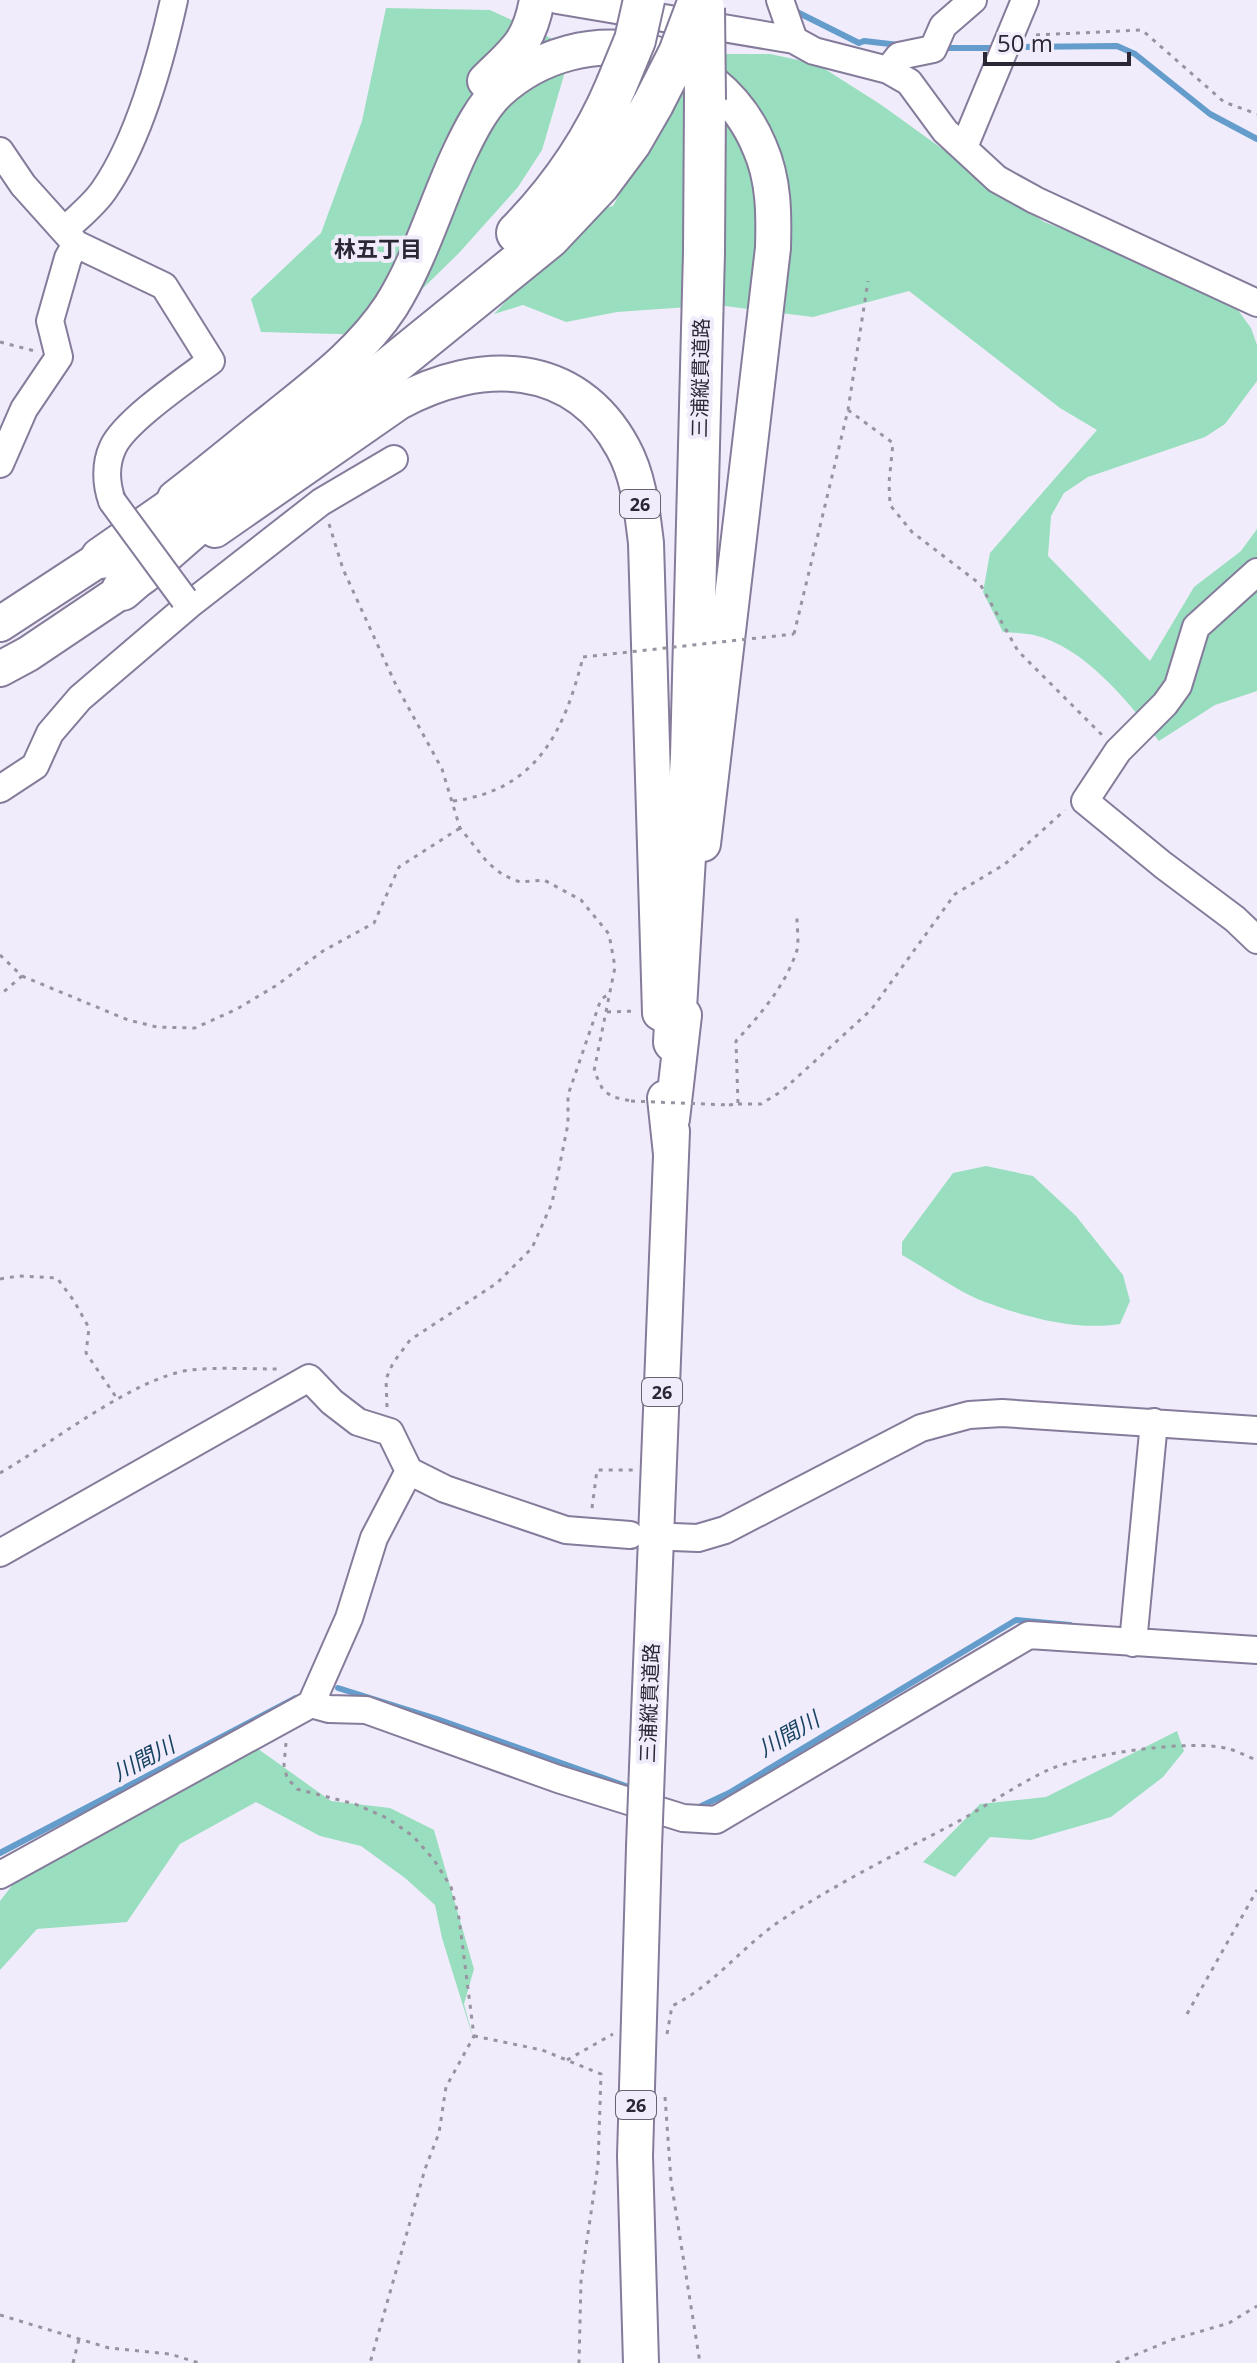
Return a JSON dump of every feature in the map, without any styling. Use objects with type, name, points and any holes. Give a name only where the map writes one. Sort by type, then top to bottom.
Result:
[{"type":"highway","name":"26","points":[[112,574],[158,520],[490,259],[541,209],[585,150],[635,40],[644,0]]},
{"type":"highway","name":"三浦縦貫道路","points":[[674,1042],[673,923],[684,755],[704,252],[683,102],[691,0]]},
{"type":"highway","name":"26","points":[[112,574],[210,513],[549,238],[599,185],[631,142],[683,102],[679,53],[702,0]]},
{"type":"main road","points":[[445,184],[451,139],[465,107],[479,87],[516,52],[527,37],[533,25],[537,0]]},
{"type":"main road","points":[[112,574],[356,349],[381,319],[418,254],[470,131],[505,86],[558,55],[620,47],[662,56],[704,76],[728,96],[761,148],[774,211],[773,248],[672,1119]]},
{"type":"main road","name":"26","points":[[0,624],[224,524],[399,402],[428,386],[455,378],[505,372],[550,381],[592,406],[624,449],[634,477],[646,543],[661,1070],[671,1154]]},
{"type":"main road","name":"26","points":[[0,669],[28,654],[112,574]]},
{"type":"main road","name":"三浦縦貫道路","points":[[641,2363],[635,2156],[674,1042]]},
{"type":"street","points":[[0,464],[24,409],[59,357],[50,321],[71,237],[126,155],[168,29],[174,0]]},
{"type":"street","points":[[557,0],[605,4],[794,40],[814,51],[888,70],[909,82],[945,131],[997,179],[1035,200],[1254,298]]},
{"type":"street","points":[[780,0],[794,40]]},
{"type":"street","points":[[888,70],[899,56],[933,49],[943,26],[973,0]]},
{"type":"street","points":[[964,147],[1025,0]]},
{"type":"street","points":[[0,151],[23,185],[71,237],[164,286],[211,361],[156,402],[118,439],[108,467],[108,489],[112,501],[186,602]]},
{"type":"street","points":[[0,789],[35,766],[50,733],[80,698],[186,602],[321,502],[394,459]]},
{"type":"street","points":[[1257,572],[1196,627],[1178,686],[1165,704],[1118,751],[1085,801],[1235,919],[1257,940]]},
{"type":"street","points":[[0,1553],[309,1378],[332,1402],[358,1422],[390,1432],[409,1471],[445,1489],[566,1530],[630,1535]]},
{"type":"street","points":[[673,1537],[698,1538],[725,1530],[921,1428],[969,1415],[1002,1413],[1257,1430]]},
{"type":"street","points":[[1134,1633],[1154,1422]]},
{"type":"street","points":[[0,1875],[311,1704],[349,1618],[374,1538],[409,1471]]},
{"type":"street","points":[[311,1704],[329,1709],[366,1710],[586,1788],[683,1818],[716,1820],[1029,1635],[1134,1633],[1257,1650]]},
{"type":"path","points":[[1013,30],[1027,36],[1142,30],[1224,102],[1257,114]]},
{"type":"path","points":[[453,801],[489,794],[518,779],[547,749],[572,702],[583,657],[794,634],[848,410],[868,281]]},
{"type":"path","points":[[0,342],[59,357]]},
{"type":"path","points":[[848,410],[893,443],[890,505],[912,532],[980,584],[1018,651],[1118,751]]},
{"type":"path","points":[[321,502],[343,569],[395,683],[442,769],[460,828],[488,863],[503,875],[520,882],[544,880],[581,900],[609,934],[615,967],[594,1071],[603,1090],[613,1097],[631,1101],[761,1104],[782,1091],[871,1010],[955,894],[1005,864],[1072,804],[1085,801]]},
{"type":"path","points":[[0,955],[22,976],[128,1020],[157,1027],[195,1028],[264,993],[323,951],[374,923],[399,867],[460,828]]},
{"type":"path","points":[[738,1104],[736,1041],[759,1016],[779,987],[798,948],[797,918]]},
{"type":"path","points":[[0,995],[22,976]]},
{"type":"path","points":[[390,1432],[386,1379],[401,1350],[410,1340],[497,1283],[532,1248],[552,1203],[568,1124],[568,1095],[601,999],[611,993]]},
{"type":"path","points":[[606,1012],[647,1011]]},
{"type":"path","points":[[0,1279],[18,1276],[57,1278],[89,1328],[86,1353],[118,1400]]},
{"type":"path","points":[[0,1473],[118,1400],[160,1378],[189,1371],[278,1369],[296,1371],[309,1378]]},
{"type":"path","points":[[590,1532],[597,1470],[639,1470]]},
{"type":"path","points":[[288,1717],[284,1765],[287,1778],[297,1789],[355,1804],[387,1818],[413,1836],[451,1887],[459,1918],[474,2036],[446,2087],[439,2133],[425,2169],[370,2363]]},
{"type":"path","points":[[666,2036],[672,2006],[716,1978],[775,1924],[860,1873],[1050,1769],[1129,1752],[1194,1745],[1229,1749],[1257,1760]]},
{"type":"path","points":[[1187,2014],[1257,1890]]},
{"type":"path","points":[[567,2060],[619,2030]]},
{"type":"path","points":[[474,2036],[542,2050],[601,2074],[598,2165],[581,2281],[579,2363]]},
{"type":"path","points":[[665,2095],[671,2181],[700,2363]]},
{"type":"path","points":[[1116,2363],[1171,2340],[1229,2323],[1257,2306]]},
{"type":"path","points":[[0,2315],[109,2348],[170,2354],[199,2363]]},
{"type":"path","points":[[73,2363],[79,2339]]},
{"type":"green space","points":[[386,8],[490,10],[572,48],[542,150],[518,187],[459,253],[375,335],[261,332],[251,299],[321,233],[362,121]]},
{"type":"green space","points":[[724,54],[770,54],[817,64],[880,104],[1044,222],[1145,259],[1232,302],[1251,328],[1257,345],[1257,381],[1225,424],[1205,437],[1088,477],[1064,493],[1051,516],[1048,556],[1150,661],[1194,587],[1241,551],[1257,529],[1257,691],[1215,705],[1159,741],[1104,678],[1071,651],[1034,635],[1003,632],[983,592],[990,553],[1097,430],[1060,408],[909,291],[813,317],[717,305],[617,312],[566,322],[523,305],[494,314],[590,211],[613,206],[683,77]]},
{"type":"green space","points":[[986,1166],[1033,1176],[1076,1216],[1123,1275],[1130,1301],[1120,1324],[1086,1326],[1017,1313],[964,1292],[902,1255],[902,1242],[953,1173]]},
{"type":"green space","points":[[1177,1731],[1184,1751],[1163,1777],[1111,1817],[1031,1840],[990,1837],[955,1877],[923,1862],[980,1804],[1046,1797]]},
{"type":"green space","points":[[254,1746],[331,1801],[390,1808],[434,1830],[474,1969],[464,2004],[474,2041],[435,1905],[405,1878],[361,1846],[320,1836],[256,1802],[180,1844],[127,1922],[37,1929],[0,1970],[0,1901],[17,1879],[106,1832],[194,1770]]},
{"type":"waterway","points":[[791,9],[859,43],[899,45]]},
{"type":"waterway","points":[[1014,47],[1117,46],[1135,54],[1210,114],[1257,139]]},
{"type":"waterway","points":[[942,48],[999,48]]},
{"type":"waterway","name":"川間川","points":[[697,1808],[729,1793],[1016,1620],[1070,1625]]},
{"type":"waterway","name":"川間川","points":[[338,1688],[437,1719],[637,1790]]},
{"type":"waterway","name":"川間川","points":[[0,1853],[296,1698]]},
{"type":"district","name":"林五丁目","points":[[378,248]]}]
